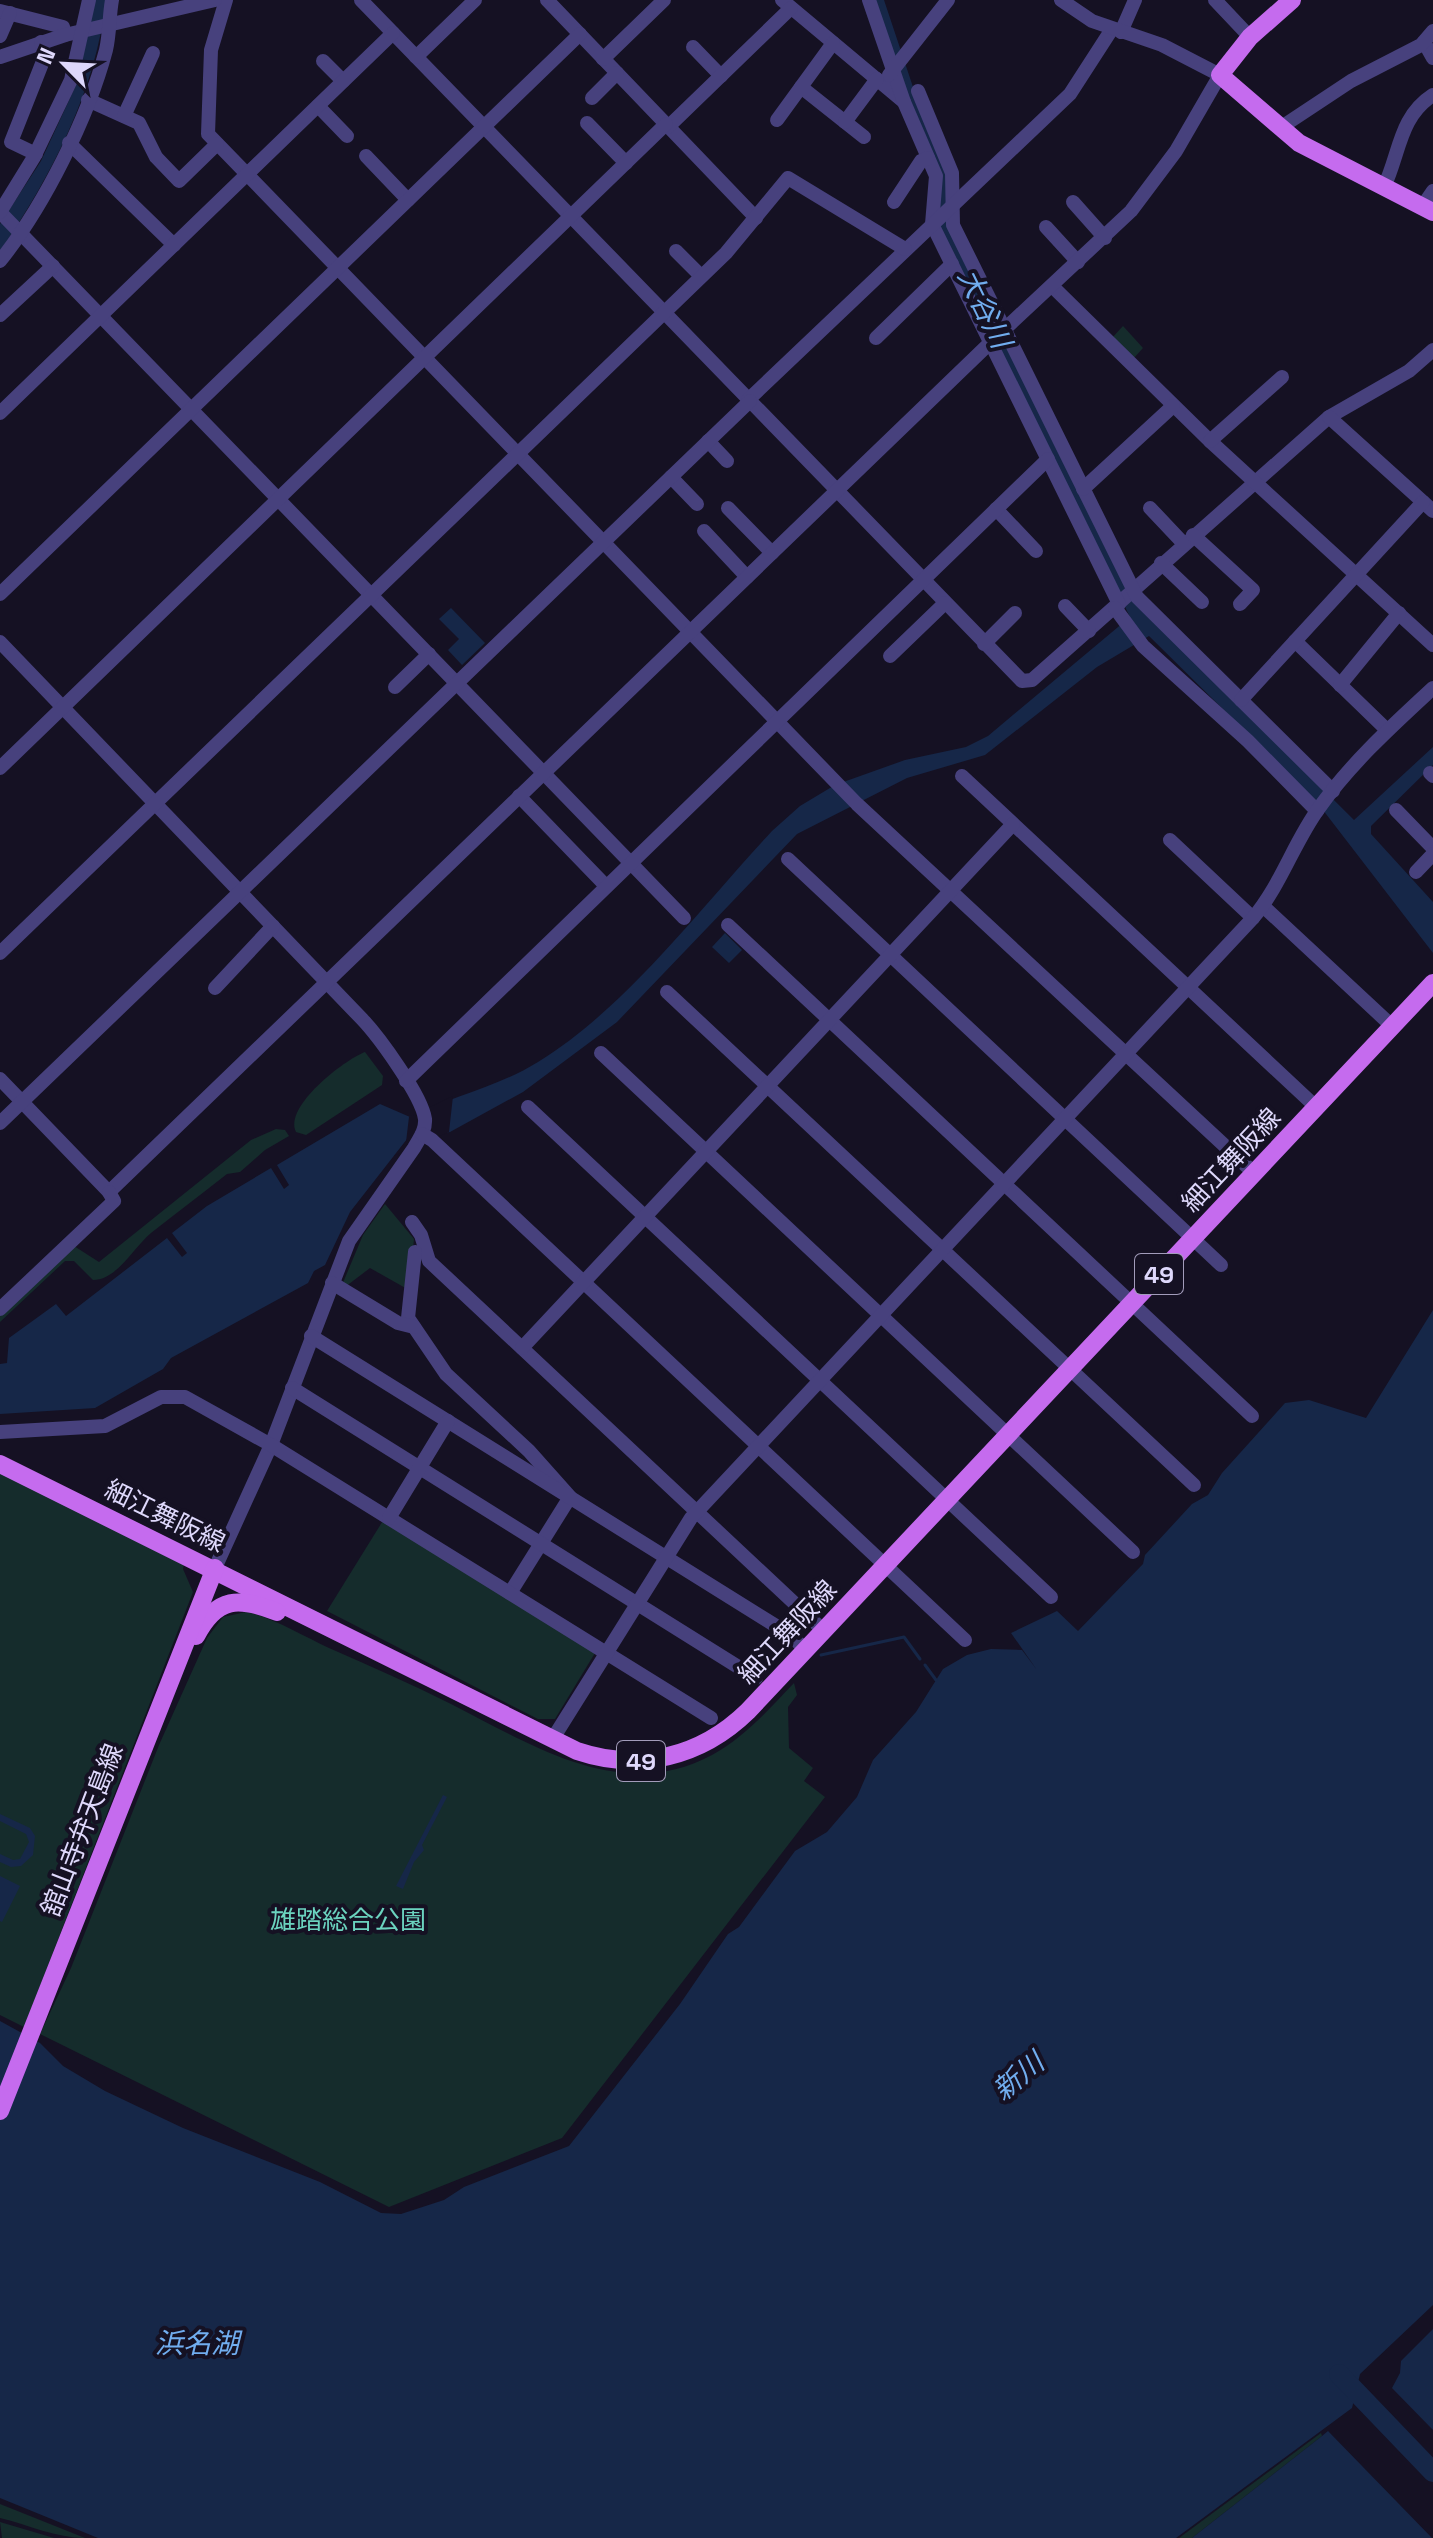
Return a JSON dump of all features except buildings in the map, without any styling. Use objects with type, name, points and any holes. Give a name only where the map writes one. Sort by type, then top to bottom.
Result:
[{"type":"main road","points":[[1292,0],[1250,37],[1220,75],[1299,143],[1384,187],[1429,203]]},
{"type":"main road","name":"細江舞阪線","points":[[0,1464],[215,1568],[552,1740],[587,1754],[619,1760],[652,1760],[684,1753],[732,1726],[806,1650],[1433,983]]},
{"type":"main road","name":"舘山寺弁天島線","points":[[0,2111],[215,1568]]},
{"type":"main road","points":[[156,1713],[202,1625],[224,1605],[254,1603],[347,1638]]},
{"type":"street","points":[[89,0],[71,80],[36,154],[1,213],[684,918]]},
{"type":"street","points":[[0,261],[69,143],[88,100],[101,65],[112,0]]},
{"type":"street","points":[[0,57],[65,35],[215,0]]},
{"type":"street","points":[[226,0],[210,58],[208,134],[857,804],[952,889],[1254,1173]]},
{"type":"street","points":[[361,0],[984,644],[1018,678],[1027,682],[1124,602],[1161,563],[1329,417],[1409,371],[1433,350]]},
{"type":"street","points":[[416,57],[475,0]]},
{"type":"street","points":[[547,0],[756,218]]},
{"type":"street","points":[[603,59],[664,0]]},
{"type":"street","points":[[869,0],[898,64],[904,102],[936,182],[952,264],[998,335],[1083,489],[1142,644],[1318,809]]},
{"type":"street","points":[[845,122],[879,81],[898,64],[948,0]]},
{"type":"street","points":[[109,1192],[998,335],[1105,238],[1165,166],[1220,75],[1162,45],[1092,21],[1061,0]]},
{"type":"street","points":[[0,1123],[905,249],[1070,94],[1135,0]]},
{"type":"street","points":[[1215,0],[1250,37]]},
{"type":"street","points":[[0,768],[626,163],[721,76],[786,4],[904,102]]},
{"type":"street","points":[[0,36],[5,12],[51,21],[63,27],[65,35]]},
{"type":"street","points":[[0,413],[393,33]]},
{"type":"street","points":[[0,594],[580,34]]},
{"type":"street","points":[[1280,128],[1429,37],[1433,58]]},
{"type":"street","points":[[36,154],[11,142],[45,56],[41,42]]},
{"type":"street","points":[[777,120],[833,43]]},
{"type":"street","points":[[693,47],[721,76]]},
{"type":"street","points":[[124,116],[153,53]]},
{"type":"street","points":[[323,61],[343,81]]},
{"type":"street","points":[[592,98],[617,73]]},
{"type":"street","points":[[801,87],[864,137]]},
{"type":"street","points":[[918,91],[952,173],[941,215]]},
{"type":"street","points":[[1384,187],[1394,151],[1412,114],[1433,95]]},
{"type":"street","points":[[88,100],[139,123],[156,157],[179,181],[217,144]]},
{"type":"street","points":[[318,106],[347,136]]},
{"type":"street","points":[[587,123],[626,163]]},
{"type":"street","points":[[69,143],[174,245]]},
{"type":"street","points":[[366,156],[408,200]]},
{"type":"street","points":[[894,202],[921,161],[928,158]]},
{"type":"street","points":[[0,953],[664,313],[756,218],[788,178],[905,249]]},
{"type":"street","points":[[1073,202],[1105,238]]},
{"type":"street","points":[[941,215],[953,225],[1048,459],[1124,602]]},
{"type":"street","points":[[1046,227],[1078,262]]},
{"type":"street","points":[[676,251],[701,276]]},
{"type":"street","points":[[876,338],[952,264]]},
{"type":"street","points":[[0,315],[53,266]]},
{"type":"street","points":[[1052,286],[1210,441],[1433,645]]},
{"type":"street","points":[[1210,441],[1282,377]]},
{"type":"street","points":[[1083,489],[1173,406]]},
{"type":"street","points":[[1241,700],[1356,574],[1428,506],[1329,417]]},
{"type":"street","points":[[708,441],[727,461]]},
{"type":"street","points":[[406,1081],[1048,459]]},
{"type":"street","points":[[671,477],[697,504]]},
{"type":"street","points":[[728,508],[772,553]]},
{"type":"street","points":[[1150,508],[1253,590],[1240,604]]},
{"type":"street","points":[[996,509],[1036,551]]},
{"type":"street","points":[[704,531],[747,577]]},
{"type":"street","points":[[1161,563],[1202,602]]},
{"type":"street","points":[[1124,602],[1137,597],[1332,793]]},
{"type":"street","points":[[890,656],[945,603]]},
{"type":"street","points":[[1065,606],[1089,631]]},
{"type":"street","points":[[984,644],[1015,613]]},
{"type":"street","points":[[1340,685],[1399,613]]},
{"type":"street","points":[[1295,641],[1387,730]]},
{"type":"street","points":[[0,642],[370,1027],[423,1111],[423,1141],[354,1230],[271,1445],[215,1568]]},
{"type":"street","points":[[395,687],[429,654]]},
{"type":"street","points":[[552,1740],[664,1556],[697,1511],[1253,918],[1263,906],[1318,809],[1387,730],[1433,688]]},
{"type":"street","points":[[962,776],[1316,1107]]},
{"type":"street","points":[[519,796],[606,886]]},
{"type":"street","points":[[1396,810],[1433,851],[1416,872]]},
{"type":"street","points":[[522,1348],[1013,824]]},
{"type":"street","points":[[1170,840],[1253,918]]},
{"type":"street","points":[[788,859],[1221,1265]]},
{"type":"street","points":[[1263,906],[1392,1026]]},
{"type":"street","points":[[728,925],[1252,1416]]},
{"type":"street","points":[[215,988],[273,926]]},
{"type":"street","points":[[667,992],[1194,1485]]},
{"type":"street","points":[[601,1053],[1133,1552]]},
{"type":"street","points":[[0,1079],[109,1192],[114,1201],[0,1309]]},
{"type":"street","points":[[528,1107],[1051,1597]]},
{"type":"street","points":[[423,1141],[584,1283],[965,1640]]},
{"type":"street","points":[[412,1222],[426,1246],[429,1261],[824,1631]]},
{"type":"street","points":[[415,1252],[408,1318],[446,1374],[529,1451],[570,1497]]},
{"type":"street","points":[[332,1283],[398,1323],[414,1327]]},
{"type":"street","points":[[311,1336],[789,1634],[806,1650]]},
{"type":"street","points":[[292,1388],[756,1678]]},
{"type":"street","points":[[0,1432],[105,1426],[161,1397],[177,1395],[271,1445],[711,1718]]},
{"type":"street","points":[[389,1518],[448,1421]]},
{"type":"street","points":[[510,1593],[570,1497]]},
{"type":"green space","points":[[1123,326],[1143,348],[1133,359],[1112,338]]},
{"type":"green space","points":[[365,1052],[383,1076],[382,1085],[306,1135],[296,1132],[294,1122],[307,1098],[331,1074]]},
{"type":"green space","points":[[276,1129],[285,1130],[289,1136],[265,1150],[240,1172],[227,1174],[170,1218],[110,1275],[93,1280],[74,1261],[65,1261],[0,1322],[0,1313],[74,1246],[99,1262],[251,1140]]},
{"type":"green space","points":[[385,1204],[414,1239],[409,1290],[370,1268],[345,1287],[342,1285],[363,1235]]},
{"type":"green space","points":[[0,1471],[184,1563],[183,1569],[193,1592],[24,2027],[0,2015]]},
{"type":"green space","points":[[384,1519],[595,1653],[555,1719],[538,1719],[327,1611]]},
{"type":"green space","name":"雄踏総合公園","points":[[246,1612],[278,1623],[406,1682],[545,1751],[611,1771],[644,1773],[678,1769],[712,1755],[746,1731],[794,1683],[797,1695],[788,1707],[789,1748],[813,1768],[804,1781],[825,1797],[562,2138],[389,2207],[40,2034],[71,1968],[159,1745],[207,1638],[223,1617]]},
{"type":"green space","points":[[1321,2433],[1322,2436],[1192,2538],[1179,2538]]},
{"type":"green space","points":[[0,2504],[85,2538],[53,2534],[0,2518]]},
{"type":"green space","points":[[0,2522],[54,2538],[2,2538]]},
{"type":"water","points":[[94,0],[106,0],[101,34],[82,99],[37,193],[0,251],[0,224],[41,161],[77,83]]},
{"type":"water","name":"大谷川","points":[[873,0],[884,0],[914,90],[947,168],[946,208],[1134,601],[1354,820],[1433,747],[1433,765],[1371,826],[1371,834],[1433,902],[1433,953],[1316,801],[1149,636],[1097,667],[985,755],[907,778],[797,834],[617,1022],[523,1092],[450,1132],[407,1139],[350,1212],[325,1265],[314,1271],[308,1283],[171,1358],[163,1369],[95,1408],[0,1414],[0,1364],[7,1363],[9,1338],[56,1304],[66,1316],[167,1238],[182,1257],[187,1253],[172,1233],[207,1206],[271,1168],[284,1189],[289,1185],[277,1165],[380,1104],[410,1117],[507,1078],[538,1062],[602,1014],[632,985],[772,831],[800,806],[835,785],[905,760],[966,747],[988,736],[1130,617],[937,224],[940,187]]},
{"type":"water","points":[[451,608],[485,643],[462,665],[448,650],[459,639],[439,619]]},
{"type":"water","points":[[725,933],[742,950],[729,963],[712,947]]},
{"type":"water","points":[[1433,1310],[1433,2305],[1360,2374],[1352,2408],[1176,2538],[98,2538],[0,2498],[0,2021],[40,2043],[63,2066],[105,2091],[183,2128],[320,2182],[381,2213],[401,2214],[444,2200],[464,2187],[569,2146],[680,2004],[728,1934],[739,1927],[795,1851],[827,1832],[857,1797],[873,1760],[916,1712],[943,1669],[967,1655],[991,1649],[1022,1650],[1037,1670],[1011,1633],[1057,1611],[1078,1631],[1143,1564],[1145,1555],[1192,1504],[1208,1495],[1222,1473],[1285,1403],[1309,1400],[1366,1418]]},
{"type":"water","points":[[443,1795],[447,1797],[422,1845],[424,1850],[414,1862],[403,1889],[396,1886]]},
{"type":"water","points":[[0,1814],[30,1828],[35,1836],[33,1855],[21,1866],[11,1867],[0,1862],[0,1854],[13,1860],[20,1859],[29,1842],[26,1834],[0,1821]]},
{"type":"water","points":[[0,1876],[20,1886],[2,1922],[0,1921]]},
{"type":"water","points":[[1433,2329],[1433,2430],[1392,2388],[1400,2373],[1401,2361]]},
{"type":"water","points":[[1328,2431],[1432,2538],[1192,2538],[1322,2436]]},
{"type":"pier","points":[[453,1096],[449,1132],[394,1156],[406,1142],[409,1117]]},
{"type":"waterway","points":[[821,1655],[904,1637],[920,1659]]},
{"type":"waterway","points":[[925,1665],[936,1680]]},
{"type":"waterway","points":[[1339,2374],[1433,2472]]},
{"type":"water label","name":"新川","points":[[1018,2076]]},
{"type":"water label","name":"浜名湖","points":[[197,2343]]}]
